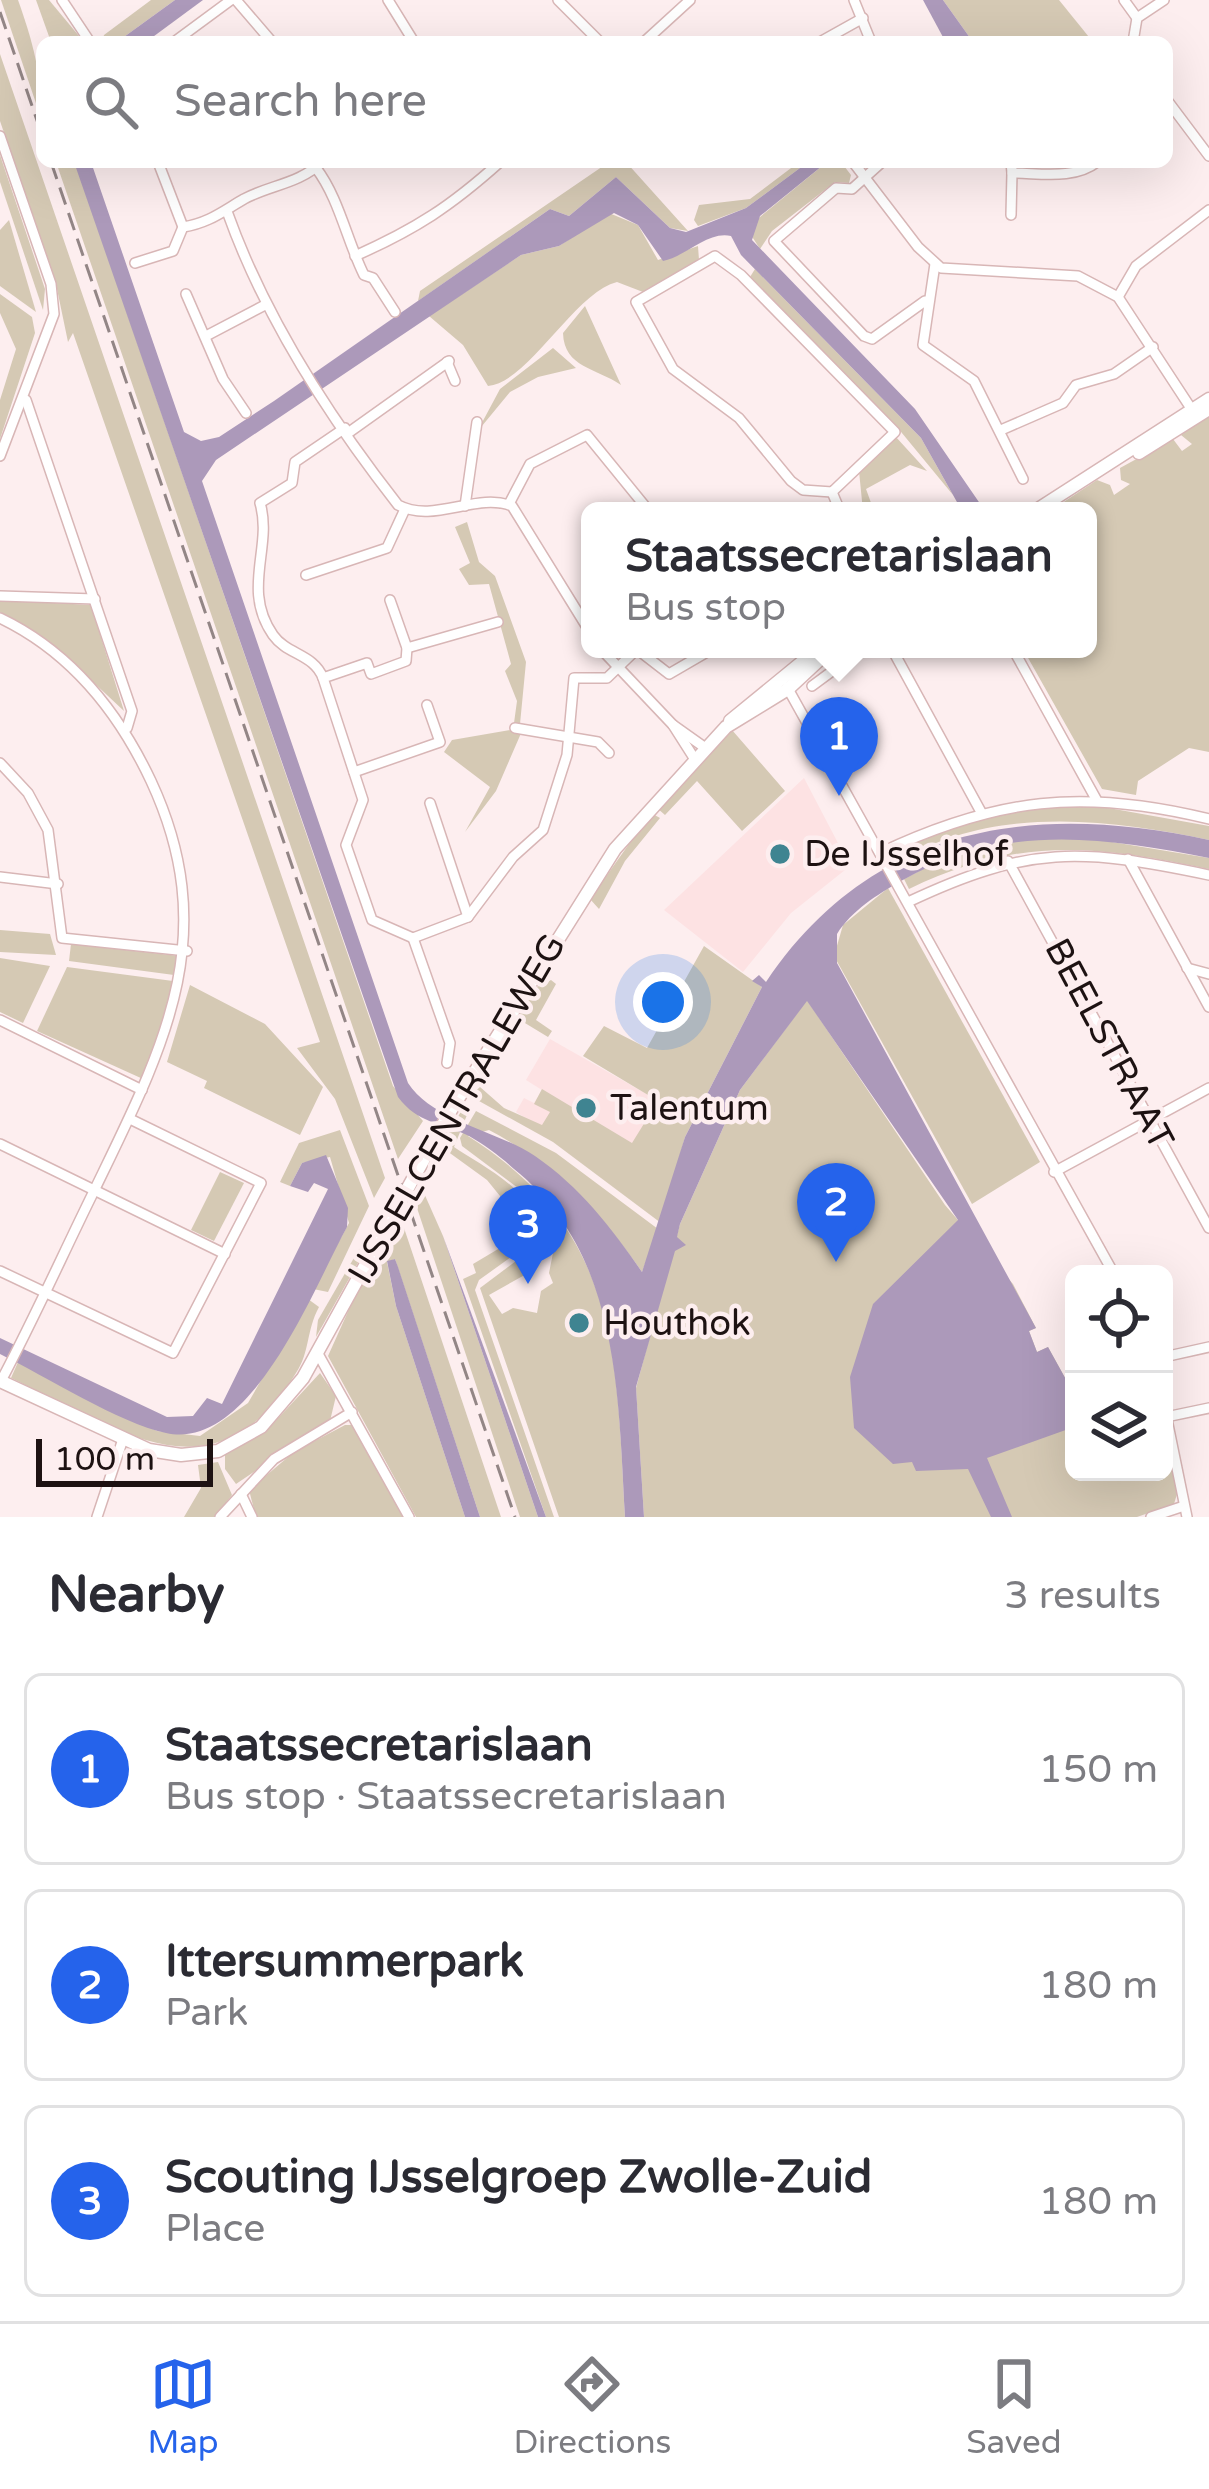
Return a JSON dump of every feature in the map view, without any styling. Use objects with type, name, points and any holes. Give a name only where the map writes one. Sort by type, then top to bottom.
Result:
[{"type":"street","points":[[62,0],[86,36]]},
{"type":"street","points":[[183,36],[234,0],[267,36]]},
{"type":"street","points":[[388,0],[410,36]]},
{"type":"street","points":[[558,0],[595,36]]},
{"type":"street","points":[[651,36],[690,0]]},
{"type":"street","points":[[854,0],[869,36]]},
{"type":"street","points":[[1124,0],[1137,18]]},
{"type":"street","points":[[1133,36],[1137,18],[1164,0]]},
{"type":"street","points":[[831,36],[863,18]]},
{"type":"street","points":[[1173,114],[1209,156]]},
{"type":"street","points":[[0,136],[51,284],[54,314],[26,400],[0,456]]},
{"type":"street","points":[[135,263],[173,251],[183,227],[160,168]]},
{"type":"street","points":[[183,227],[228,214],[241,200],[312,168]]},
{"type":"street","points":[[320,168],[355,256],[395,312]]},
{"type":"street","points":[[355,256],[416,230],[473,191],[494,168]]},
{"type":"street","points":[[858,168],[935,264],[956,270],[1078,276],[1118,296],[1200,412]]},
{"type":"street","points":[[875,168],[851,189],[836,188],[774,241],[864,336],[872,339],[925,301]]},
{"type":"street","points":[[1011,215],[1012,168]]},
{"type":"street","points":[[1026,168],[1083,172],[1089,168]]},
{"type":"street","points":[[1118,296],[1136,266],[1209,210]]},
{"type":"street","points":[[228,214],[265,304],[306,372],[405,509]]},
{"type":"street","points":[[715,256],[741,275],[895,432],[832,492],[803,490],[791,481],[739,418],[673,369],[636,302],[715,256]]},
{"type":"street","points":[[935,264],[925,301],[922,345],[974,381],[1023,479]]},
{"type":"street","points":[[186,294],[246,413]]},
{"type":"street","points":[[206,336],[265,304]]},
{"type":"street","points":[[902,316],[922,332]]},
{"type":"street","points":[[1001,430],[1063,403],[1076,385],[1114,374],[1153,347]]},
{"type":"street","points":[[455,381],[448,361],[296,462],[292,483],[260,503],[265,520],[254,581],[274,636],[318,664],[323,678],[363,800],[346,851],[372,920],[413,938],[468,917],[513,857],[543,830],[559,789],[574,678],[608,678],[630,658]]},
{"type":"street","points":[[1050,502],[1200,412],[1209,399]]},
{"type":"street","points":[[26,400],[132,711],[127,728]]},
{"type":"street","points":[[465,506],[477,422]]},
{"type":"street","points":[[509,504],[530,464],[587,435],[642,502]]},
{"type":"street","points":[[832,492],[836,502]]},
{"type":"street","points":[[405,509],[509,504]]},
{"type":"street","points":[[509,504],[581,618]]},
{"type":"street","points":[[306,575],[387,548],[405,509]]},
{"type":"street","points":[[0,596],[95,599]]},
{"type":"street","points":[[323,678],[367,663],[371,674],[406,661],[407,648],[390,600]]},
{"type":"street","points":[[0,617],[80,675],[127,728],[170,826],[180,866],[187,951],[162,1049],[3,1377]]},
{"type":"street","points":[[407,648],[498,622]]},
{"type":"street","points":[[609,658],[699,753]]},
{"type":"street","points":[[649,658],[668,674],[696,658]]},
{"type":"street","name":"IJSSELCENTRALEWEG","points":[[785,684],[810,658]]},
{"type":"street","name":"IJSSELCENTRALEWEG","points":[[3,1377],[123,1439],[149,1450],[181,1455],[218,1451],[275,1414],[317,1352],[451,1110],[591,882],[699,753],[726,727],[819,658]]},
{"type":"street","points":[[812,686],[850,658]]},
{"type":"street","points":[[897,658],[981,812]]},
{"type":"street","points":[[1018,658],[1096,799]]},
{"type":"street","points":[[785,684],[1109,1265]]},
{"type":"street","points":[[354,772],[440,742],[427,705]]},
{"type":"street","points":[[515,728],[598,742],[609,753]]},
{"type":"street","points":[[0,763],[40,813],[58,884],[62,938],[187,951]]},
{"type":"street","points":[[880,855],[981,812],[1030,802],[1096,799],[1209,819]]},
{"type":"street","points":[[430,803],[468,917]]},
{"type":"street","points":[[908,902],[1008,861],[1058,854],[1128,858],[1209,875]]},
{"type":"street","points":[[1128,858],[1209,1007]]},
{"type":"street","name":"BEELSTRAAT","points":[[1008,861],[1209,1228]]},
{"type":"street","points":[[0,877],[58,884]]},
{"type":"street","points":[[413,938],[450,1042],[447,1063]]},
{"type":"street","points":[[1187,968],[1209,974]]},
{"type":"street","points":[[0,1020],[142,1090]]},
{"type":"street","points":[[1054,1172],[1209,1088]]},
{"type":"street","points":[[0,1270],[173,1353],[261,1183],[130,1119]]},
{"type":"street","points":[[0,1144],[225,1254]]},
{"type":"street","points":[[1173,1355],[1209,1347]]},
{"type":"street","points":[[317,1352],[409,1517]]},
{"type":"street","points":[[1173,1410],[1209,1408]]},
{"type":"street","points":[[220,1517],[274,1459],[352,1412]]},
{"type":"street","points":[[97,1517],[123,1439]]},
{"type":"street","points":[[1150,1517],[1185,1512],[1173,1451]]},
{"type":"street","points":[[241,1494],[252,1517]]},
{"type":"shaded area","points":[[1,0],[18,0],[36,64],[36,103]]},
{"type":"shaded area","points":[[36,0],[49,0],[79,36],[49,36]]},
{"type":"shaded area","points":[[151,0],[175,0],[125,36],[104,35]]},
{"type":"shaded area","points":[[175,0],[203,0],[154,36],[125,36]]},
{"type":"shaded area","points":[[923,0],[943,0],[969,36],[942,36]]},
{"type":"shaded area","points":[[943,0],[1059,0],[1088,36],[969,36]]},
{"type":"shaded area","points":[[0,54],[385,1178],[374,1198],[335,1099],[297,1048],[320,1042],[73,333],[68,342],[57,289],[0,121]]},
{"type":"shaded area","points":[[0,155],[45,289],[43,310],[0,182]]},
{"type":"shaded area","points":[[58,168],[77,168],[393,1086],[423,1121],[398,1159]]},
{"type":"shaded area","points":[[76,168],[93,168],[184,432],[201,441],[219,437],[274,401],[550,209],[569,216],[616,177],[670,228],[686,232],[746,208],[800,168],[820,168],[760,216],[752,240],[915,409],[979,502],[957,502],[921,438],[741,255],[731,236],[705,240],[663,261],[638,225],[614,213],[559,246],[521,255],[216,460],[202,481],[408,1083],[433,1107],[519,1147],[551,1168],[594,1209],[642,1272],[685,1137],[762,987],[752,981],[759,975],[766,982],[808,929],[855,888],[906,858],[961,837],[1019,827],[1080,824],[1209,840],[1209,858],[1090,840],[1014,842],[976,850],[938,862],[892,886],[858,910],[837,934],[837,963],[1036,1328],[1029,1331],[1037,1352],[1048,1347],[1065,1378],[1065,1430],[987,1458],[1012,1517],[991,1517],[968,1469],[916,1471],[912,1462],[893,1464],[854,1428],[850,1377],[873,1304],[958,1220],[807,1001],[740,1090],[680,1224],[677,1237],[686,1245],[675,1251],[636,1387],[644,1517],[625,1517],[606,1327],[575,1241],[549,1203],[493,1151],[414,1113],[398,1097]]},
{"type":"shaded area","points":[[600,168],[631,168],[688,231],[670,228],[616,177],[569,216],[550,209],[418,301],[420,291]]},
{"type":"shaded area","points":[[791,168],[800,168],[746,208],[698,226],[694,220],[699,205],[750,199]]},
{"type":"shaded area","points":[[820,168],[846,168],[851,175],[849,183],[835,182],[772,231],[760,249],[751,235],[755,221]]},
{"type":"shaded area","points":[[609,213],[638,225],[658,260],[698,246],[699,260],[643,292],[617,282],[601,290],[519,370],[488,386],[463,345],[429,316],[521,255],[559,246]]},
{"type":"shaded area","points":[[9,220],[36,312],[0,286],[0,230]]},
{"type":"shaded area","points":[[755,269],[921,438],[953,495],[897,427],[750,277]]},
{"type":"shaded area","points":[[0,294],[32,317],[35,333],[0,439],[0,400],[16,349],[0,313]]},
{"type":"shaded area","points":[[585,306],[621,385],[569,354],[563,333]]},
{"type":"shaded area","points":[[553,348],[576,368],[538,377],[510,392],[477,432],[500,389]]},
{"type":"shaded area","points":[[1209,413],[1209,752],[1189,748],[1138,781],[1136,795],[1102,789],[1028,658],[1097,658],[1097,502],[1064,502],[1097,480],[1110,485],[1114,495],[1130,484],[1121,480],[1120,468],[1173,439],[1182,451],[1192,444],[1181,435]]},
{"type":"shaded area","points":[[895,436],[927,471],[910,465],[866,489],[871,502],[862,502],[859,471]]},
{"type":"shaded area","points":[[467,522],[479,562],[495,576],[526,662],[520,724],[514,723],[517,701],[505,671],[511,664],[489,584],[469,585],[459,569],[470,563],[455,527]]},
{"type":"shaded area","points":[[0,600],[91,605],[124,711],[59,650],[0,612]]},
{"type":"shaded area","points":[[732,730],[785,791],[742,831],[697,781],[665,815],[657,808]]},
{"type":"shaded area","points":[[522,731],[496,791],[465,832],[490,787],[444,752],[452,740]]},
{"type":"shaded area","points":[[804,778],[850,866],[791,913],[743,972],[664,910]]},
{"type":"shaded area","points":[[1092,805],[1209,826],[1209,840],[1130,826],[1049,822],[969,832],[895,864],[889,852],[988,817]]},
{"type":"shaded area","points":[[651,813],[660,818],[625,861],[599,909],[590,899]]},
{"type":"shaded area","points":[[1018,838],[1088,838],[1209,858],[1209,869],[1129,855],[1057,850],[986,860],[909,889],[904,879],[943,859]]},
{"type":"shaded area","points":[[888,888],[1040,1162],[972,1204],[834,956],[843,925]]},
{"type":"shaded area","points":[[0,930],[50,934],[56,955],[0,952]]},
{"type":"shaded area","points":[[71,944],[180,956],[174,975],[69,961]]},
{"type":"shaded area","points":[[704,946],[762,987],[685,1137],[661,1223],[553,1142],[470,1096],[480,1087],[504,1108],[542,1125],[550,1112],[534,1104],[542,1089],[632,1143],[658,1101],[583,1056],[604,1026],[647,1048]]},
{"type":"shaded area","points":[[0,958],[50,966],[23,1023],[0,1012]]},
{"type":"shaded area","points":[[67,967],[173,981],[172,1002],[143,1079],[37,1031]]},
{"type":"shaded area","points":[[551,980],[556,984],[536,1020],[552,1031],[548,1037],[515,1017],[531,990]]},
{"type":"shaded area","points":[[190,985],[265,1024],[323,1087],[300,1135],[204,1088],[207,1081],[167,1062]]},
{"type":"shaded area","points":[[807,1000],[945,1205],[1013,1284],[1036,1328],[1029,1331],[1037,1352],[1048,1347],[1065,1378],[1065,1481],[1173,1481],[1173,1475],[1174,1504],[1137,1517],[644,1517],[636,1388],[680,1224],[740,1090]]},
{"type":"shaded area","name":"Talentum","points":[[550,1039],[659,1101],[614,1175],[516,1112],[524,1098],[534,1103],[542,1090],[526,1080]]},
{"type":"shaded area","points":[[465,1104],[469,1110],[454,1147],[511,1185],[533,1211],[537,1225],[535,1240],[479,1280],[475,1290],[554,1517],[546,1517],[463,1279],[476,1273],[473,1264],[520,1236],[522,1223],[487,1180],[447,1151],[431,1176],[430,1168]]},
{"type":"shaded area","points":[[476,1111],[556,1153],[658,1229],[642,1272],[593,1209],[535,1158],[489,1130],[468,1136],[518,1173],[555,1213],[582,1256],[600,1301],[611,1350],[625,1517],[559,1517],[480,1288],[536,1246],[545,1246],[530,1272],[489,1295],[502,1314],[513,1308],[537,1313],[541,1291],[553,1283],[549,1273],[557,1233],[551,1226],[542,1233],[548,1223],[526,1194],[462,1146],[460,1138]]},
{"type":"shaded area","points":[[340,1130],[369,1206],[328,1292],[313,1289],[349,1223],[330,1157],[302,1163],[290,1186],[280,1182],[299,1143]]},
{"type":"shaded area","points":[[326,1155],[348,1208],[347,1227],[276,1360],[252,1393],[225,1418],[197,1432],[147,1428],[0,1354],[0,1338],[167,1417],[193,1416],[207,1398],[222,1404],[328,1189],[314,1183],[308,1192],[290,1186],[302,1163]]},
{"type":"shaded area","points":[[220,1172],[244,1183],[214,1241],[191,1230]]},
{"type":"shaded area","points":[[420,1184],[443,1236],[538,1517],[520,1517],[413,1196]]},
{"type":"shaded area","points":[[388,1199],[393,1201],[316,1337],[318,1320]]},
{"type":"shaded area","points":[[400,1219],[501,1517],[480,1517],[395,1259],[387,1262],[396,1306],[465,1517],[416,1517],[328,1356],[355,1296]]},
{"type":"shaded area","points":[[443,1236],[546,1517],[538,1517]]},
{"type":"shaded area","points":[[395,1259],[480,1517],[465,1517],[396,1306],[387,1261]]},
{"type":"shaded area","points":[[308,1299],[319,1307],[296,1373],[265,1413],[232,1437],[198,1446],[162,1444],[89,1417],[11,1378],[18,1362],[157,1431],[200,1436],[248,1403]]},
{"type":"shaded area","points":[[320,1373],[336,1396],[330,1421],[236,1484],[225,1469],[225,1454],[269,1428]]},
{"type":"shaded area","points":[[353,1425],[403,1517],[256,1517],[249,1490],[294,1452]]},
{"type":"shaded area","points":[[218,1462],[232,1495],[215,1517],[184,1517],[201,1488],[198,1465]]},
{"type":"railway","points":[[0,12],[36,117]]},
{"type":"railway","points":[[53,168],[515,1517]]},
{"type":"place","name":"Staatssecretarislaan","points":[[839,796]]},
{"type":"place","name":"De IJsselhof","points":[[780,854]]},
{"type":"place","name":"Talentum","points":[[586,1108]]},
{"type":"place","name":"Ittersummerpark","points":[[836,1262]]},
{"type":"place","name":"Scouting IJsselgroep Zwolle-Zuid","points":[[528,1284]]},
{"type":"place","name":"Houthok","points":[[579,1323]]}]
